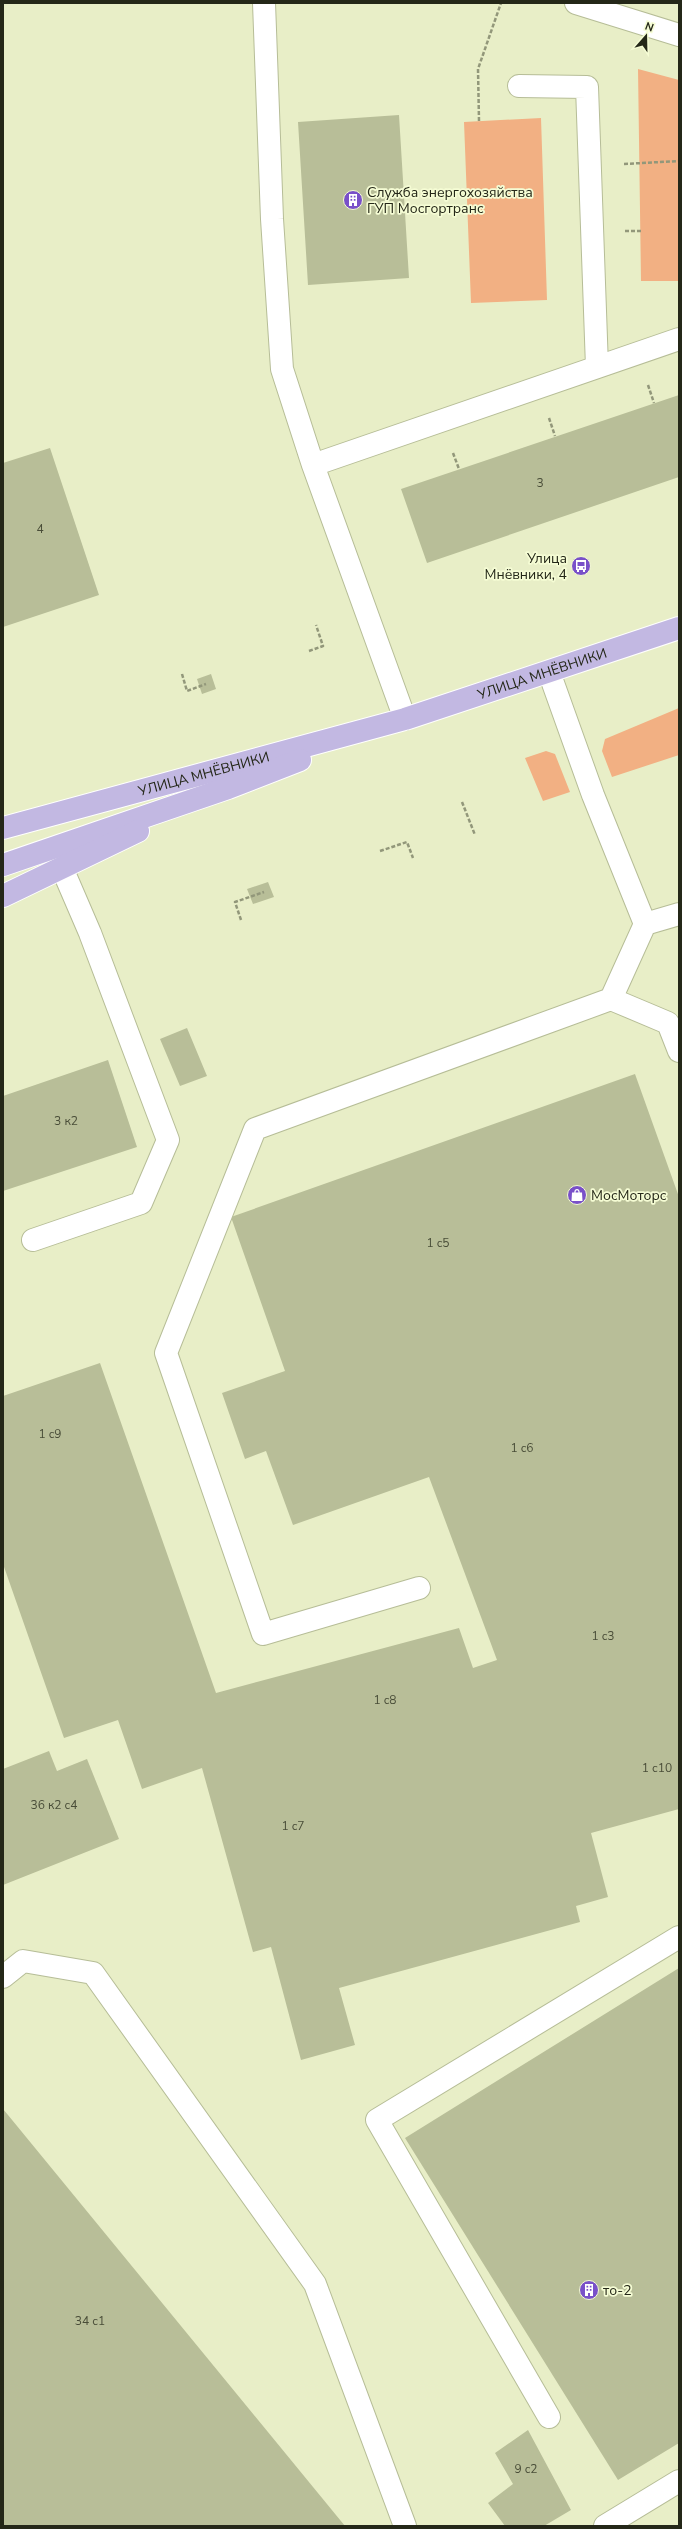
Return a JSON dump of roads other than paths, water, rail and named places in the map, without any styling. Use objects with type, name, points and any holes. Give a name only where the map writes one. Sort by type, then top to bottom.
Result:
[{"type":"main road","name":"УЛИЦА МНЁВНИКИ","points":[[3,828],[405,719],[679,628]]},
{"type":"main road","name":"УЛИЦА МНЁВНИКИ","points":[[3,865],[228,788],[405,719]]},
{"type":"main road","name":"УЛИЦА МНЁВНИКИ","points":[[3,896],[228,788]]},
{"type":"lane","points":[[264,3],[272,219],[282,369],[313,465],[405,719]]},
{"type":"lane","points":[[576,3],[679,35]]},
{"type":"lane","points":[[519,86],[587,87],[597,367]]},
{"type":"lane","points":[[313,465],[679,339]]},
{"type":"lane","points":[[549,672],[593,795],[645,924],[611,999]]},
{"type":"lane","points":[[33,1240],[141,1203],[168,1140],[90,933],[62,868]]},
{"type":"lane","points":[[645,924],[679,914]]},
{"type":"lane","points":[[419,1588],[263,1634],[166,1353],[254,1129],[611,999],[668,1023],[679,1051]]},
{"type":"lane","points":[[549,2417],[378,2120],[679,1937]]},
{"type":"lane","points":[[3,1977],[23,1961],[93,1973],[315,2284],[405,2526]]},
{"type":"lane","points":[[605,2526],[679,2481]]},
{"type":"place","name":"Служба энергохозяйства ГУП Мосгортранс","points":[[353,200]]},
{"type":"place","name":"Улица Мнёвники, 4","points":[[581,566]]},
{"type":"place","name":"МосМоторс","points":[[577,1195]]},
{"type":"place","name":"то-2","points":[[589,2290]]}]
